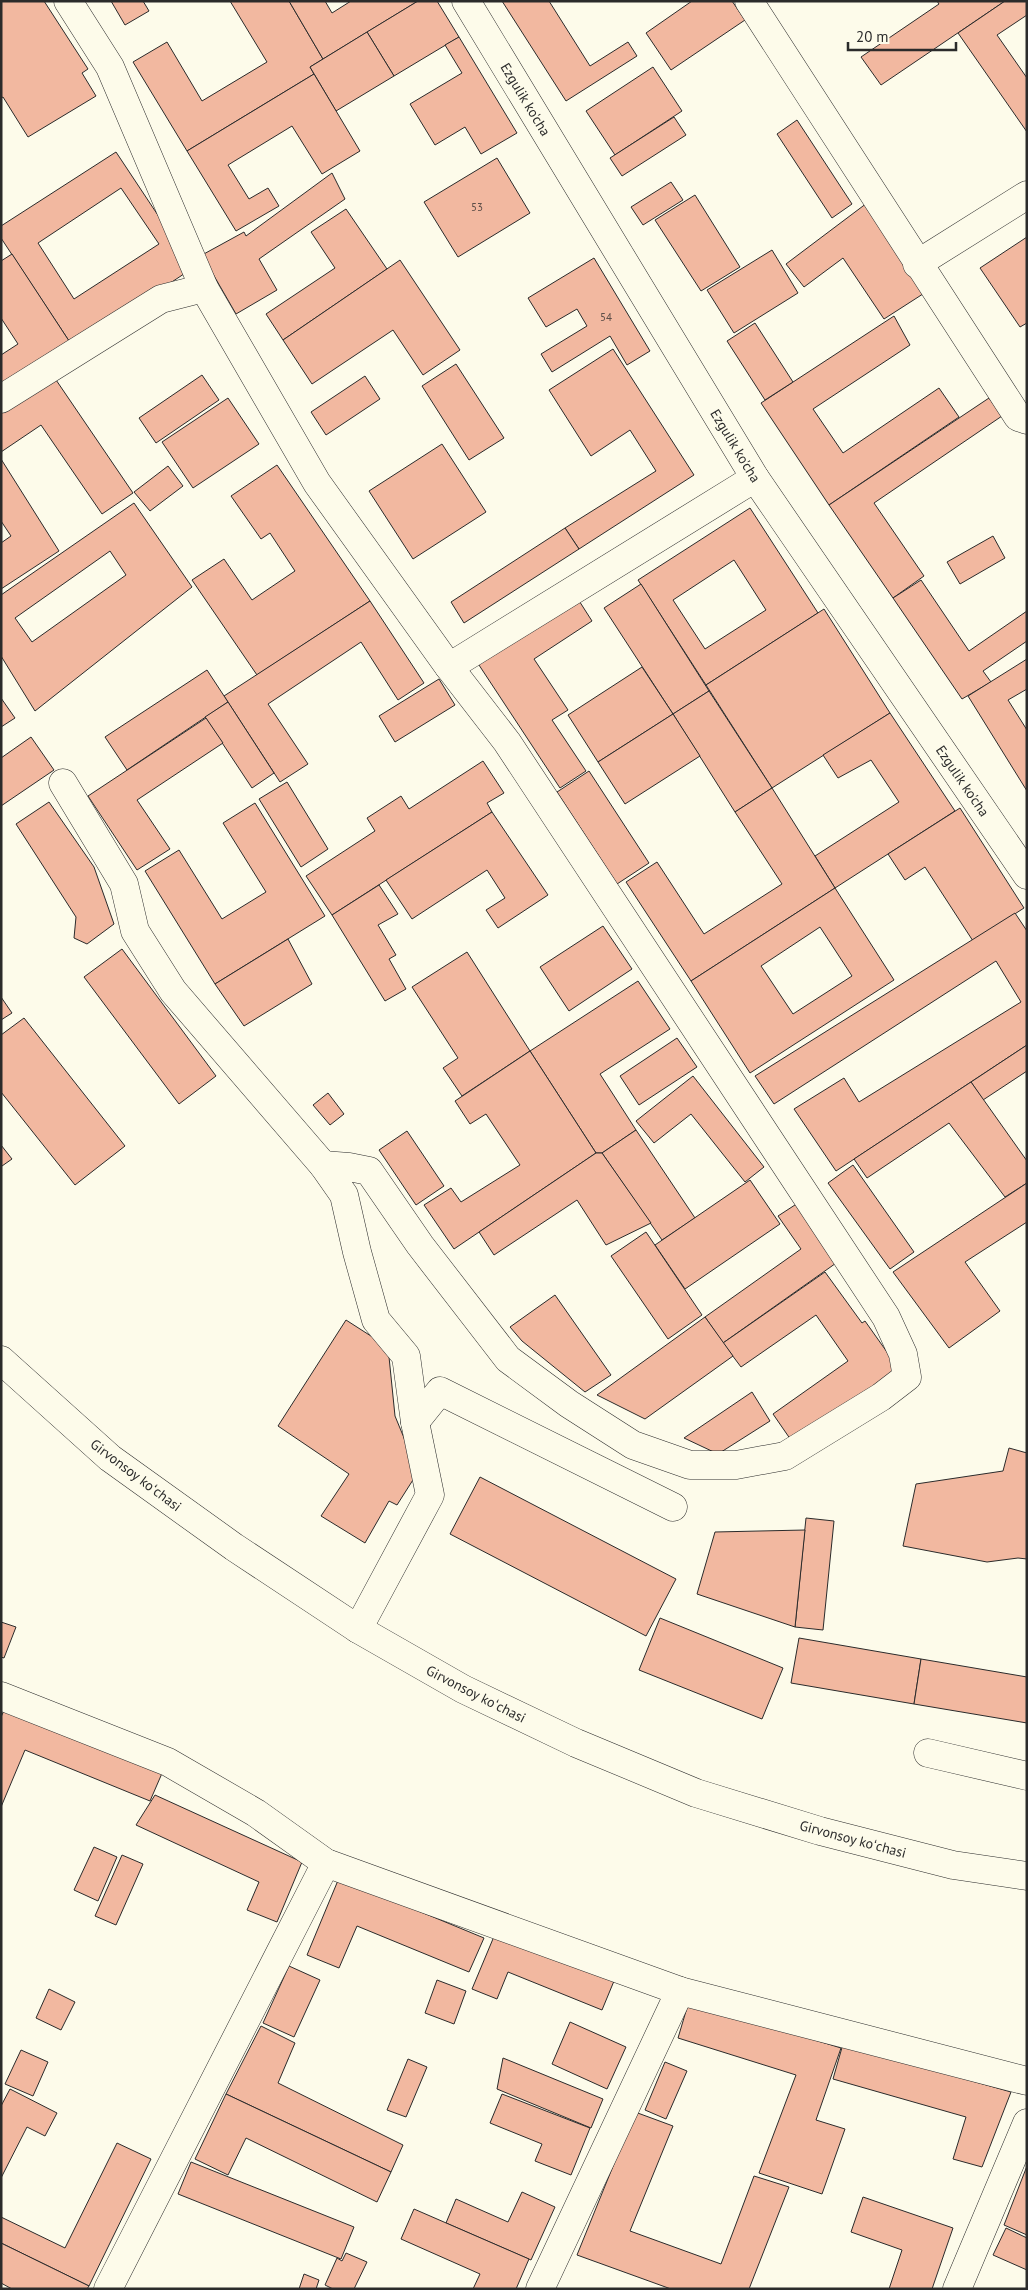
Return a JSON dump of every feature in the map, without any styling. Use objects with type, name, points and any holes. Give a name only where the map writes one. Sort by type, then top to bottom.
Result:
[{"type":"street","points":[[68,1],[110,67],[204,288],[317,483],[449,667],[507,742],[886,1317],[903,1354],[907,1377],[881,1397],[785,1456],[736,1465],[690,1465],[632,1446],[569,1404],[508,1359],[420,1244],[369,1171],[323,1165]]},
{"type":"street","name":"Ezgulik ko'cha","points":[[466,1],[755,478],[1027,875]]},
{"type":"street","points":[[749,1],[1018,417],[1027,420]]},
{"type":"street","points":[[918,264],[1027,195]]},
{"type":"street","points":[[1,399],[161,299],[204,288]]},
{"type":"street","points":[[449,667],[755,478]]},
{"type":"street","points":[[63,783],[124,884],[135,931],[173,991],[323,1165],[344,1195],[357,1252],[376,1320],[406,1356],[415,1422],[430,1495],[358,1630]]},
{"type":"street","name":"Girvonsoy koʻchasi","points":[[1,1360],[110,1458],[234,1547],[358,1630],[463,1689],[576,1743],[696,1793],[820,1831],[924,1858],[953,1865],[1027,1876]]},
{"type":"street","points":[[415,1422],[440,1391],[673,1507]]},
{"type":"street","points":[[1,1696],[168,1762],[256,1813],[326,1863],[680,1991],[1027,2082]]},
{"type":"street","points":[[928,1753],[1027,1776]]},
{"type":"street","points":[[108,2289],[326,1863]]},
{"type":"street","points":[[540,2289],[680,1991]]},
{"type":"street","points":[[957,2289],[1027,2123]]},
{"type":"building","points":[[1,1],[44,1],[88,69],[82,73],[96,96],[28,137],[3,97],[1,98]]},
{"type":"building","points":[[111,1],[143,1],[149,11],[125,25]]},
{"type":"building","points":[[230,1],[289,1],[323,59],[310,67],[314,74],[187,151],[133,62],[167,42],[202,101],[267,62]]},
{"type":"building","points":[[289,1],[325,1],[332,13],[351,1],[418,1],[323,59]]},
{"type":"building","points":[[418,1],[437,1],[459,37],[394,76],[367,32]]},
{"type":"building","points":[[502,1],[549,1],[590,66],[628,42],[637,56],[566,101]]},
{"type":"building","points":[[692,1],[732,1],[745,20],[671,70],[646,33]]},
{"type":"building","points":[[937,1],[1005,1],[881,85],[861,57],[939,4]]},
{"type":"building","points":[[1005,1],[1027,1],[1027,15],[997,35],[1027,78],[1027,132],[958,33]]},
{"type":"building","points":[[367,32],[394,76],[336,111],[310,67]]},
{"type":"building","points":[[459,37],[517,133],[481,154],[465,127],[435,145],[410,104],[462,73],[445,45]]},
{"type":"building","points":[[653,67],[682,111],[615,155],[586,111]]},
{"type":"building","points":[[314,74],[360,151],[322,174],[292,126],[228,165],[249,199],[268,188],[279,206],[236,231],[187,151]]},
{"type":"building","points":[[674,117],[686,135],[622,176],[610,158]]},
{"type":"building","points":[[797,120],[852,204],[832,218],[777,134]]},
{"type":"building","points":[[116,152],[193,268],[73,347],[1,238],[1,226]],"holes":[[[121,188],[159,244],[74,299],[38,243]]]},
{"type":"building","points":[[497,158],[530,213],[458,257],[424,202]]},
{"type":"building","points":[[332,173],[345,199],[259,259],[277,290],[236,314],[202,255],[244,232],[246,236]]},
{"type":"building","points":[[671,182],[683,200],[643,225],[631,207]]},
{"type":"building","points":[[695,195],[740,267],[701,291],[655,220]]},
{"type":"building","points":[[867,203],[926,292],[884,319],[843,258],[804,287],[786,264]]},
{"type":"building","points":[[346,209],[387,269],[283,340],[266,314],[335,268],[311,232]]},
{"type":"building","points":[[1027,237],[1027,323],[1020,327],[980,268]]},
{"type":"building","points":[[772,250],[798,293],[734,333],[707,290]]},
{"type":"building","points":[[12,254],[73,347],[1,394],[1,355],[18,344],[1,318],[1,261]]},
{"type":"building","points":[[594,258],[650,351],[627,365],[610,336],[552,372],[541,354],[587,326],[577,309],[546,327],[528,298]]},
{"type":"building","points":[[400,260],[460,350],[423,375],[393,330],[312,384],[283,340]]},
{"type":"building","points":[[894,316],[910,345],[813,409],[843,453],[939,388],[959,417],[829,505],[761,403]]},
{"type":"building","points":[[755,323],[793,382],[765,400],[727,341]]},
{"type":"building","points":[[613,349],[694,475],[579,549],[565,528],[656,471],[630,430],[591,456],[549,390]]},
{"type":"building","points":[[456,364],[504,438],[469,460],[422,386]]},
{"type":"building","points":[[52,374],[133,493],[102,514],[41,425],[1,452],[1,408]]},
{"type":"building","points":[[202,375],[219,400],[156,443],[139,418]]},
{"type":"building","points":[[365,376],[380,399],[326,435],[311,412]]},
{"type":"building","points":[[228,398],[259,444],[193,488],[162,442]]},
{"type":"building","points":[[989,398],[1002,416],[874,503],[924,576],[893,598],[829,505]]},
{"type":"building","points":[[442,444],[486,512],[413,559],[369,491]]},
{"type":"building","points":[[1,459],[59,551],[1,589],[1,543],[11,536],[1,521]]},
{"type":"building","points":[[277,465],[370,601],[257,675],[192,580],[224,559],[252,600],[295,571],[270,533],[261,539],[231,496]]},
{"type":"building","points":[[168,466],[183,486],[150,511],[134,492]]},
{"type":"building","points":[[134,503],[192,587],[35,711],[1,656],[1,595]],"holes":[[[110,551],[126,575],[32,642],[15,618]]]},
{"type":"building","points":[[750,508],[818,613],[706,685],[638,580]],"holes":[[[734,560],[766,610],[705,649],[673,600]]]},
{"type":"building","points":[[565,528],[579,549],[464,623],[451,602]]},
{"type":"building","points":[[993,536],[1005,558],[960,584],[947,562]]},
{"type":"building","points":[[921,580],[969,651],[1027,611],[1027,641],[983,671],[991,682],[962,699],[893,598]]},
{"type":"building","points":[[641,584],[709,691],[673,714],[604,608]]},
{"type":"building","points":[[576,596],[592,621],[534,659],[568,710],[552,720],[586,771],[560,788],[477,662]]},
{"type":"building","points":[[370,601],[424,683],[398,700],[361,642],[268,704],[308,764],[280,782],[224,696]]},
{"type":"building","points":[[824,609],[890,713],[772,788],[706,685]]},
{"type":"building","points":[[1027,659],[1027,689],[1008,700],[1027,730],[1027,791],[968,696]]},
{"type":"building","points":[[642,667],[673,714],[598,762],[568,715]]},
{"type":"building","points":[[207,670],[228,702],[127,770],[105,737]]},
{"type":"building","points":[[439,679],[455,705],[395,742],[379,716]]},
{"type":"building","points":[[709,691],[772,788],[735,812],[673,714]]},
{"type":"building","points":[[1,698],[15,718],[1,727]]},
{"type":"building","points":[[228,702],[274,773],[252,788],[205,717]]},
{"type":"building","points":[[890,713],[955,811],[835,888],[815,856],[899,802],[871,760],[838,778],[823,755]]},
{"type":"building","points":[[673,714],[700,756],[625,804],[598,762]]},
{"type":"building","points":[[206,718],[223,743],[137,800],[170,849],[137,870],[88,796]]},
{"type":"building","points":[[31,737],[54,770],[1,806],[1,758]]},
{"type":"building","points":[[483,761],[504,793],[487,803],[492,812],[332,915],[306,876],[375,831],[367,818],[401,796],[409,809]]},
{"type":"building","points":[[589,771],[649,863],[617,884],[557,792]]},
{"type":"building","points":[[287,782],[328,849],[301,867],[259,799]]},
{"type":"building","points":[[772,788],[835,888],[691,981],[626,882],[657,862],[704,934],[782,884],[735,812]]},
{"type":"building","points":[[49,802],[94,867],[114,924],[87,944],[74,938],[76,917],[16,824]]},
{"type":"building","points":[[255,803],[325,916],[215,984],[145,871],[179,850],[222,919],[266,892],[223,823]]},
{"type":"building","points":[[960,808],[1024,908],[973,941],[925,867],[905,880],[888,854]]},
{"type":"building","points":[[492,812],[548,895],[498,928],[486,910],[505,898],[487,870],[412,919],[386,880]]},
{"type":"building","points":[[379,885],[398,914],[378,925],[396,955],[389,959],[406,989],[385,1001],[332,915]]},
{"type":"building","points":[[835,888],[894,980],[750,1073],[691,981]],"holes":[[[820,927],[852,976],[793,1014],[761,966]]]},
{"type":"building","points":[[1015,913],[1027,931],[1027,1045],[836,1171],[794,1109],[844,1078],[859,1102],[1021,1002],[996,961],[774,1104],[755,1076]]},
{"type":"building","points":[[603,926],[632,969],[569,1011],[540,967]]},
{"type":"building","points":[[288,939],[312,984],[244,1026],[215,984]]},
{"type":"building","points":[[122,949],[216,1076],[179,1104],[84,977]]},
{"type":"building","points":[[467,952],[530,1051],[462,1096],[443,1068],[458,1058],[412,987]]},
{"type":"building","points":[[638,981],[670,1029],[600,1074],[636,1130],[602,1153],[596,1153],[530,1051]]},
{"type":"building","points":[[1,997],[12,1013],[1,1020]]},
{"type":"building","points":[[24,1018],[125,1146],[75,1185],[1,1092],[1,1035]]},
{"type":"building","points":[[677,1038],[697,1067],[639,1105],[620,1076]]},
{"type":"building","points":[[1027,1045],[1027,1071],[983,1100],[971,1082]]},
{"type":"building","points":[[530,1051],[596,1153],[454,1249],[424,1205],[451,1188],[461,1202],[520,1165],[486,1114],[470,1124],[455,1101]]},
{"type":"building","points":[[693,1076],[764,1167],[745,1182],[691,1114],[654,1143],[636,1121]]},
{"type":"building","points":[[971,1082],[1027,1161],[1027,1183],[1005,1197],[949,1123],[867,1178],[854,1159]]},
{"type":"building","points":[[328,1093],[344,1114],[330,1125],[313,1105]]},
{"type":"building","points":[[636,1130],[695,1218],[662,1240],[602,1153]]},
{"type":"building","points":[[407,1131],[444,1186],[416,1205],[379,1150]]},
{"type":"building","points":[[1,1145],[12,1159],[2,1166],[1,1165]]},
{"type":"building","points":[[596,1153],[602,1153],[651,1223],[606,1245],[577,1200],[494,1255],[479,1232]]},
{"type":"building","points":[[853,1165],[914,1252],[890,1269],[828,1183]]},
{"type":"building","points":[[750,1180],[780,1224],[685,1289],[655,1245]]},
{"type":"building","points":[[1027,1183],[1027,1222],[965,1262],[1000,1311],[949,1348],[893,1272]]},
{"type":"building","points":[[798,1203],[839,1261],[723,1343],[705,1317],[801,1249],[778,1216]]},
{"type":"building","points":[[646,1232],[702,1315],[668,1339],[611,1256]]},
{"type":"building","points":[[825,1272],[862,1323],[865,1321],[899,1369],[793,1443],[773,1414],[848,1361],[816,1315],[741,1367],[723,1343]]},
{"type":"building","points":[[555,1295],[611,1375],[585,1392],[522,1341],[510,1327]]},
{"type":"building","points":[[705,1317],[733,1356],[645,1419],[597,1395]]},
{"type":"building","points":[[346,1320],[388,1347],[395,1416],[418,1472],[397,1505],[389,1501],[365,1543],[321,1516],[349,1474],[278,1426]]},
{"type":"building","points":[[752,1392],[770,1421],[718,1454],[684,1438]]},
{"type":"building","points":[[1009,1448],[1027,1453],[1027,1559],[1018,1558],[987,1562],[903,1546],[916,1484],[1003,1471]]},
{"type":"building","points":[[480,1477],[676,1579],[646,1636],[450,1534]]},
{"type":"building","points":[[806,1518],[834,1521],[823,1630],[795,1627]]},
{"type":"building","points":[[805,1530],[795,1627],[697,1594],[715,1532]]},
{"type":"building","points":[[660,1618],[783,1668],[762,1719],[639,1670]]},
{"type":"building","points":[[1,1622],[16,1627],[4,1658],[1,1657]]},
{"type":"building","points":[[799,1638],[921,1659],[914,1704],[791,1683]]},
{"type":"building","points":[[921,1659],[1027,1677],[1027,1723],[914,1704]]},
{"type":"building","points":[[6,1706],[163,1771],[150,1801],[25,1750],[1,1807],[1,1717]]},
{"type":"building","points":[[155,1795],[302,1862],[277,1922],[247,1910],[259,1882],[136,1825]]},
{"type":"building","points":[[94,1847],[117,1857],[98,1901],[74,1890]]},
{"type":"building","points":[[122,1855],[143,1864],[116,1925],[95,1916]]},
{"type":"building","points":[[339,1878],[484,1938],[469,1972],[357,1926],[339,1968],[307,1955]]},
{"type":"building","points":[[495,1934],[614,1981],[602,2010],[508,1972],[497,1999],[472,1989]]},
{"type":"building","points":[[289,1966],[320,1980],[294,2037],[263,2023]]},
{"type":"building","points":[[437,1980],[466,1991],[454,2024],[425,2013]]},
{"type":"building","points":[[49,1989],[75,2002],[61,2030],[36,2018]]},
{"type":"building","points":[[689,2001],[841,2048],[816,2120],[845,2129],[822,2194],[759,2173],[796,2075],[678,2038]]},
{"type":"building","points":[[570,2022],[626,2047],[607,2089],[552,2064]]},
{"type":"building","points":[[261,2026],[295,2043],[278,2083],[403,2145],[391,2172],[226,2094]]},
{"type":"building","points":[[843,2044],[1011,2092],[982,2167],[953,2159],[966,2117],[833,2079]]},
{"type":"building","points":[[21,2050],[48,2062],[33,2096],[5,2084]]},
{"type":"building","points":[[503,2058],[603,2099],[591,2128],[497,2089]]},
{"type":"building","points":[[408,2059],[427,2067],[406,2117],[387,2110]]},
{"type":"building","points":[[665,2062],[687,2071],[666,2119],[645,2110]]},
{"type":"building","points":[[10,2089],[57,2113],[45,2136],[27,2127],[1,2178],[1,2106]]},
{"type":"building","points":[[226,2094],[391,2172],[377,2202],[246,2138],[228,2175],[195,2159]]},
{"type":"building","points":[[502,2094],[590,2128],[571,2175],[535,2161],[542,2144],[490,2123]]},
{"type":"building","points":[[635,2112],[673,2126],[630,2231],[721,2264],[754,2176],[789,2187],[749,2289],[671,2289],[577,2255]]},
{"type":"building","points":[[117,2143],[151,2159],[89,2286],[1,2243],[1,2217],[65,2248]]},
{"type":"building","points":[[191,2162],[354,2227],[341,2259],[178,2194]]},
{"type":"building","points":[[1027,2166],[1027,2235],[1004,2225]]},
{"type":"building","points":[[522,2192],[555,2207],[531,2260],[446,2223],[456,2199],[508,2222]]},
{"type":"building","points":[[863,2197],[953,2228],[932,2289],[889,2289],[902,2250],[851,2232]]},
{"type":"building","points":[[414,2209],[529,2259],[516,2289],[473,2289],[480,2274],[401,2239]]},
{"type":"building","points":[[1006,2228],[1027,2238],[1027,2270],[993,2255]]},
{"type":"building","points":[[1,2243],[89,2286],[87,2289],[12,2289],[1,2283]]},
{"type":"building","points":[[346,2253],[367,2262],[354,2289],[333,2289],[325,2285],[337,2258],[342,2261]]},
{"type":"building","points":[[304,2274],[319,2280],[316,2289],[299,2289]]}]
